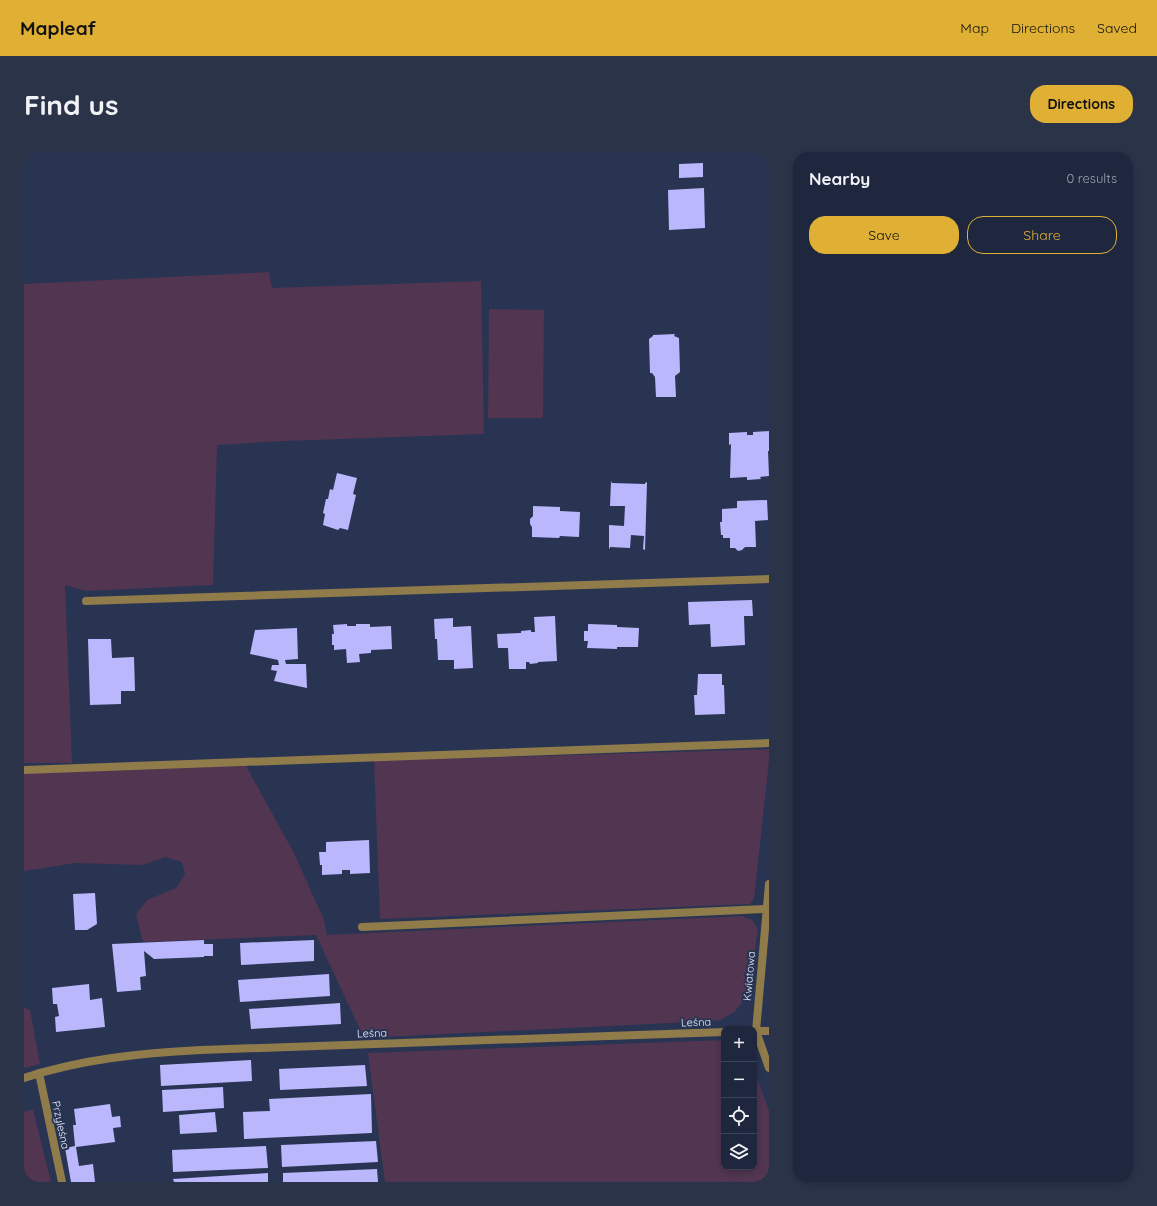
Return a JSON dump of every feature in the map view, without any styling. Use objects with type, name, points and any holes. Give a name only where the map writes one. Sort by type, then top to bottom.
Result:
[{"type":"street","points":[[86,601],[769,579]]},
{"type":"street","points":[[24,770],[769,743]]},
{"type":"street","name":"Kwiatowa","points":[[755,1026],[769,884]]},
{"type":"street","points":[[362,926],[766,909]]},
{"type":"street","points":[[757,1031],[769,1031]]},
{"type":"street","name":"Leśna","points":[[24,1078],[39,1073],[98,1060],[166,1052],[721,1032]]},
{"type":"street","name":"Kwiatowa","points":[[757,1036],[769,1068]]},
{"type":"street","name":"Przyleśna","points":[[39,1073],[62,1182]]},
{"type":"shaded area","points":[[269,272],[272,288],[481,281],[484,434],[284,441],[217,445],[213,585],[86,591],[65,585],[72,763],[24,763],[24,284]]},
{"type":"shaded area","points":[[489,309],[544,310],[543,418],[488,418]]},
{"type":"shaded area","points":[[769,749],[754,899],[750,904],[380,919],[374,761]]},
{"type":"shaded area","points":[[246,766],[294,853],[324,920],[327,935],[742,916],[752,920],[758,929],[748,996],[734,1012],[720,1020],[712,1021],[364,1038],[316,935],[143,942],[136,914],[147,900],[176,888],[185,874],[182,862],[165,857],[143,865],[76,863],[24,871],[24,773]]},
{"type":"shaded area","points":[[24,1007],[30,1010],[40,1064],[24,1068]]},
{"type":"shaded area","points":[[721,1040],[721,1170],[757,1170],[757,1077],[769,1111],[769,1182],[385,1182],[368,1053]]},
{"type":"shaded area","points":[[33,1109],[51,1182],[24,1182],[24,1112]]},
{"type":"building","points":[[703,163],[703,177],[679,178],[679,164]]},
{"type":"building","points":[[704,188],[705,228],[669,230],[668,190]]},
{"type":"building","points":[[675,334],[674,336],[679,338],[680,372],[675,376],[676,397],[656,397],[655,377],[652,373],[650,373],[649,339],[653,335]]},
{"type":"building","points":[[769,431],[769,476],[760,477],[761,479],[747,480],[747,477],[730,478],[731,444],[729,445],[729,433],[747,432],[747,435],[753,435],[753,432]]},
{"type":"building","points":[[337,473],[357,478],[353,494],[356,495],[348,530],[340,528],[338,530],[323,525],[325,514],[323,513],[326,499],[328,499],[330,489],[333,490]]},
{"type":"building","points":[[611,481],[612,483],[645,484],[647,482],[645,550],[643,549],[644,536],[631,535],[630,548],[609,548],[609,525],[624,526],[625,506],[610,506]]},
{"type":"building","points":[[767,500],[768,520],[755,521],[756,547],[745,547],[738,551],[735,548],[730,548],[730,538],[723,538],[723,535],[721,535],[720,522],[722,522],[722,509],[737,508],[737,501]]},
{"type":"building","points":[[533,506],[560,507],[560,511],[580,512],[579,537],[532,537],[530,519],[533,516]]},
{"type":"building","points":[[752,600],[753,616],[744,616],[745,645],[711,647],[710,624],[689,625],[688,602]]},
{"type":"building","points":[[555,616],[557,661],[530,664],[529,662],[526,662],[526,669],[509,669],[508,648],[498,648],[497,634],[521,633],[521,631],[531,630],[531,632],[535,632],[534,617]]},
{"type":"building","points":[[453,618],[453,627],[471,626],[473,668],[454,669],[454,660],[438,660],[434,619]]},
{"type":"building","points":[[347,624],[347,626],[356,626],[356,624],[370,624],[370,627],[391,626],[392,649],[371,650],[371,653],[359,654],[360,662],[347,663],[346,649],[334,650],[334,645],[332,645],[332,634],[334,634],[333,625]]},
{"type":"building","points":[[588,624],[617,625],[617,627],[639,628],[638,647],[617,647],[617,649],[587,648],[588,641],[584,641],[584,631],[588,631]]},
{"type":"building","points":[[297,628],[298,659],[285,660],[286,664],[306,664],[307,688],[274,681],[277,671],[271,670],[272,665],[279,665],[278,660],[250,654],[255,630]]},
{"type":"building","points":[[88,639],[111,639],[112,658],[134,657],[135,691],[121,691],[121,704],[90,705]]},
{"type":"building","points":[[698,674],[722,674],[725,714],[695,715],[694,695],[697,695]]},
{"type":"building","points":[[369,840],[370,873],[350,874],[350,870],[342,870],[342,874],[322,875],[322,865],[320,865],[319,852],[326,852],[326,842]]},
{"type":"building","points":[[95,893],[97,924],[87,930],[75,930],[73,894]]},
{"type":"building","points":[[204,940],[204,944],[213,944],[213,956],[154,959],[144,951],[146,976],[140,977],[141,990],[117,992],[112,944]]},
{"type":"building","points":[[314,940],[314,961],[241,965],[240,943]]},
{"type":"building","points":[[329,974],[330,996],[240,1002],[238,980]]},
{"type":"building","points":[[89,984],[90,1000],[102,998],[105,1027],[56,1032],[55,1017],[59,1016],[57,1004],[53,1004],[52,988]]},
{"type":"building","points":[[340,1003],[341,1024],[251,1029],[249,1009]]},
{"type":"building","points":[[251,1060],[252,1081],[161,1086],[160,1065]]},
{"type":"building","points":[[365,1065],[367,1086],[280,1090],[279,1069]]},
{"type":"building","points":[[223,1087],[224,1108],[163,1112],[162,1090]]},
{"type":"building","points":[[371,1094],[372,1133],[244,1139],[243,1112],[270,1111],[269,1099]]},
{"type":"building","points":[[110,1104],[112,1117],[120,1116],[121,1127],[113,1128],[115,1142],[76,1147],[79,1166],[93,1164],[95,1182],[71,1182],[65,1148],[75,1146],[73,1125],[76,1125],[74,1109]]},
{"type":"building","points":[[215,1112],[217,1132],[180,1134],[179,1115]]},
{"type":"building","points":[[376,1141],[378,1162],[282,1167],[281,1145]]},
{"type":"building","points":[[266,1146],[268,1168],[173,1172],[172,1150]]},
{"type":"building","points":[[377,1169],[378,1182],[283,1182],[283,1173]]},
{"type":"building","points":[[268,1173],[268,1182],[174,1182],[173,1179]]}]
